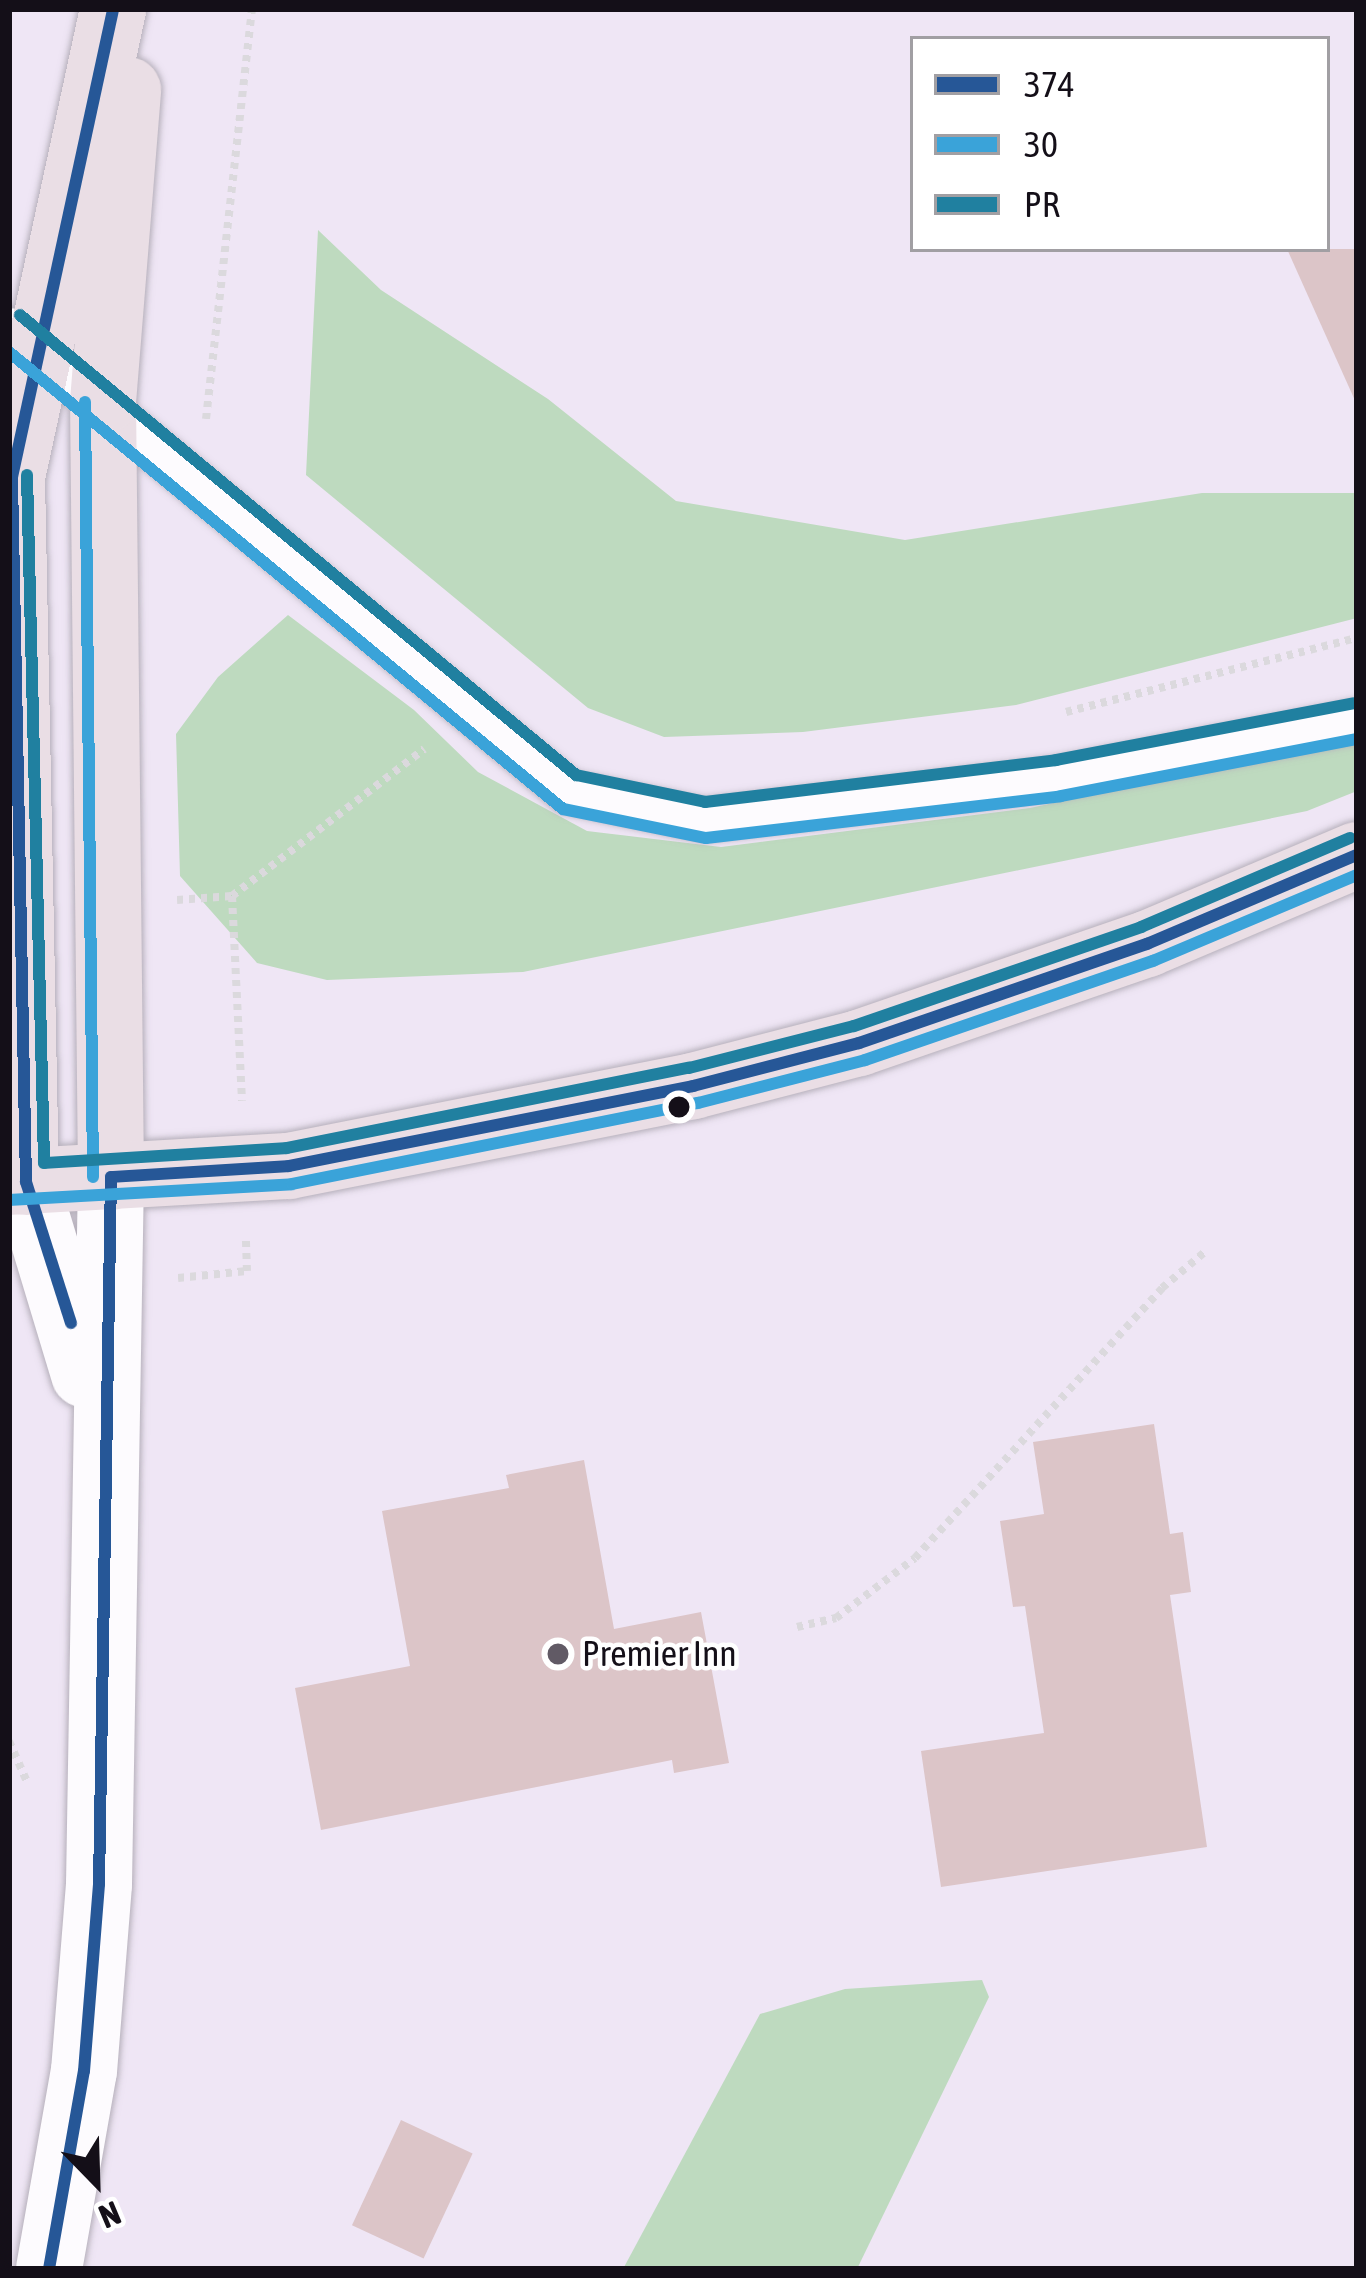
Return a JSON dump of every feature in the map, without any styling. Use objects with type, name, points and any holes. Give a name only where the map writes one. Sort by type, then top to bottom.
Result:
[{"type":"highway","points":[[113,9],[22,340],[10,478],[18,1182],[289,1166],[559,1115],[818,1054],[1147,944],[1357,855]]},
{"type":"highway","points":[[111,1177],[103,401],[135,9]]},
{"type":"street","points":[[49,2269],[84,2071],[99,1883],[111,1177]]},
{"type":"street","points":[[18,1182],[77,1342],[103,1460]]},
{"type":"lane","points":[[22,340],[199,480],[568,792],[704,820],[1059,778],[1357,721]]},
{"type":"path","points":[[199,480],[252,9]]},
{"type":"path","points":[[796,1627],[836,1618],[915,1558],[1162,1288],[1206,1251]]},
{"type":"green space","points":[[318,230],[381,290],[548,399],[676,501],[905,540],[1202,493],[1357,493],[1357,618],[1016,705],[803,732],[664,737],[588,708],[306,475]]},
{"type":"green space","points":[[288,615],[414,710],[478,772],[587,831],[721,847],[1030,808],[1357,738],[1357,791],[1307,811],[523,972],[327,980],[257,963],[180,876],[176,734],[218,677]]},
{"type":"green space","points":[[982,1980],[989,1997],[857,2269],[623,2269],[760,2014],[845,1989]]},
{"type":"building","points":[[1357,249],[1357,405],[1288,252]]},
{"type":"building","points":[[1154,1424],[1170,1534],[1183,1532],[1191,1592],[1170,1595],[1207,1847],[941,1887],[921,1751],[1044,1733],[1025,1606],[1013,1607],[1000,1521],[1044,1514],[1033,1442]]},
{"type":"building","name":"Premier Inn","points":[[584,1460],[614,1629],[701,1612],[729,1763],[674,1773],[672,1760],[321,1830],[295,1688],[410,1666],[382,1511],[509,1488],[506,1475]]},
{"type":"building","points":[[401,2120],[473,2153],[424,2259],[352,2225]]},
{"type":"transit line","name":"374","points":[[71,1323],[26,1182],[12,477],[113,9]]},
{"type":"transit line","name":"PR","points":[[20,315],[576,775],[705,802],[1056,760],[1354,703]]},
{"type":"transit line","name":"30","points":[[9,352],[563,809],[706,838],[1061,796],[1357,739]]},
{"type":"transit line","name":"30","points":[[85,402],[93,1177]]},
{"type":"transit line","name":"PR","points":[[27,475],[44,1163],[287,1148],[689,1068],[854,1026],[1141,927],[1350,838]]},
{"type":"transit line","name":"374","points":[[49,2269],[84,2071],[99,1884],[111,1177],[289,1166],[693,1086],[859,1043],[1147,944],[1357,855]]},
{"type":"transit line","name":"30","points":[[10,1200],[292,1184],[698,1103],[865,1060],[1153,961],[1357,875]]},
{"type":"place","name":"Premier Inn","points":[[558,1654]]}]
